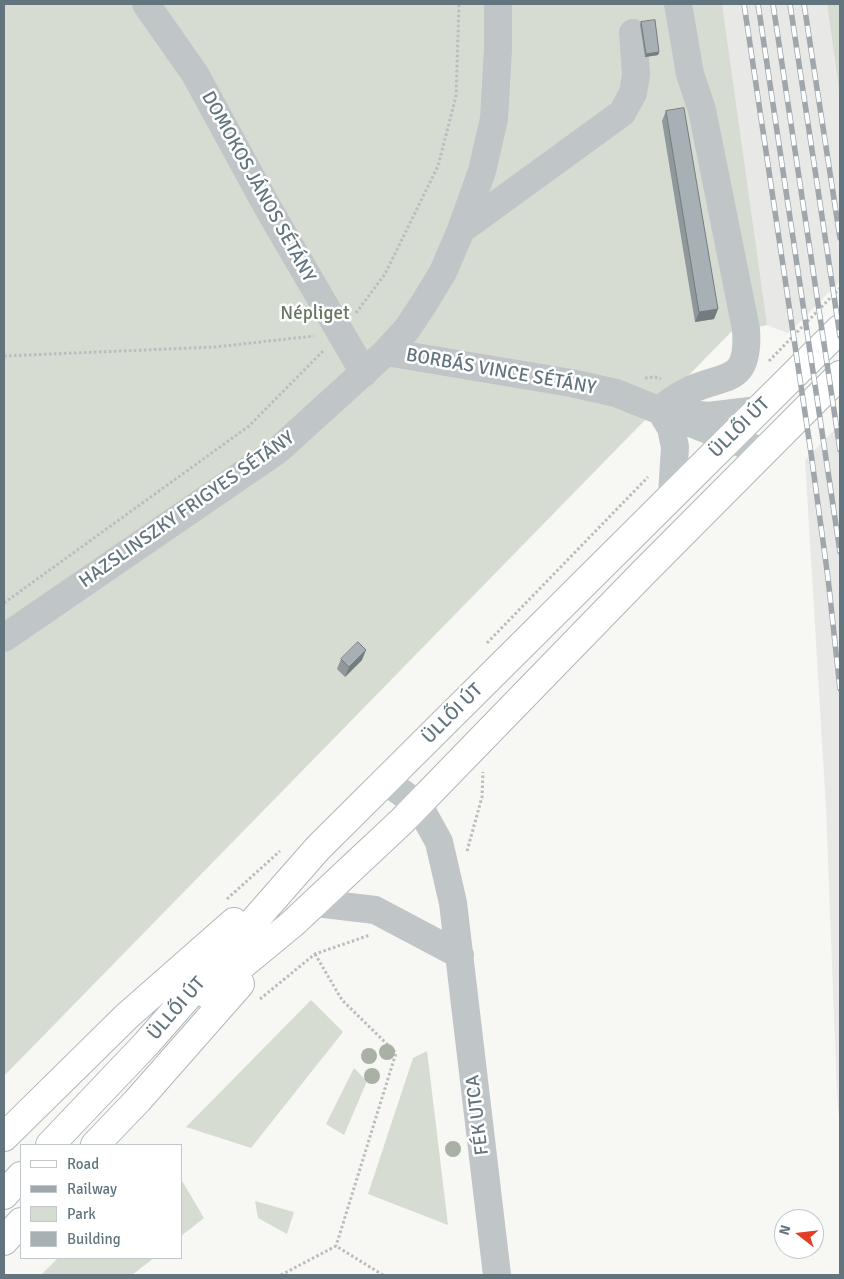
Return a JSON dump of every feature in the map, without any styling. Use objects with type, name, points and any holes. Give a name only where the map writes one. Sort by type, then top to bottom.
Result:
[{"type":"main road","name":"ÜLLŐI ÚT","points":[[146,1044],[318,848],[840,328]]},
{"type":"main road","name":"ÜLLŐI ÚT","points":[[146,1044],[316,903],[410,812],[840,375]]},
{"type":"main road","points":[[4,1137],[127,1016],[318,848]]},
{"type":"main road","points":[[96,1144],[138,1100],[292,924]]},
{"type":"main road","points":[[51,1144],[146,1044]]},
{"type":"main road","points":[[4,1195],[20,1177]]},
{"type":"main road","points":[[4,1241],[20,1223]]},
{"type":"street","name":"DOMOKOS JÁNOS SÉTÁNY","points":[[146,4],[195,74],[268,208],[364,373]]},
{"type":"street","name":"HAZSLINSZKY FRIGYES SÉTÁNY","points":[[4,638],[278,450],[364,373],[407,329],[424,305],[443,272],[462,230],[482,171],[494,119],[498,49],[498,4]]},
{"type":"street","points":[[660,410],[686,391],[726,379],[736,373],[745,358],[747,346],[746,329],[702,110],[690,74],[678,4]]},
{"type":"street","points":[[462,230],[622,113],[633,93],[636,75],[633,34]]},
{"type":"street","name":"BORBÁS VINCE SÉTÁNY","points":[[386,352],[571,383],[616,393],[660,410]]},
{"type":"street","points":[[660,410],[708,416],[758,410]]},
{"type":"street","points":[[660,410],[763,452]]},
{"type":"street","points":[[660,410],[671,428],[675,447],[672,495]]},
{"type":"street","name":"FÉK UTCA","points":[[385,781],[410,812],[428,854],[453,903],[497,1275]]},
{"type":"street","points":[[316,903],[375,910],[460,955]]},
{"type":"path","points":[[4,603],[249,426],[340,334],[384,274],[438,166],[456,96],[459,4]]},
{"type":"path","points":[[4,356],[215,347],[340,334]]},
{"type":"path","points":[[483,647],[649,477]]},
{"type":"path","points":[[222,903],[281,851]]},
{"type":"path","points":[[281,1275],[336,1246],[396,1053],[342,1000],[315,954],[372,934]]},
{"type":"path","points":[[336,1246],[384,1275]]},
{"type":"shaded area","points":[[637,4],[827,4],[840,97],[840,281],[787,333],[767,325],[731,332]]},
{"type":"shaded area","points":[[840,424],[840,1129],[837,1096],[826,808],[805,460]]},
{"type":"green space","name":"Népliget","points":[[4,4],[722,4],[767,325],[731,332],[4,1076]]},
{"type":"green space","points":[[827,4],[840,4],[840,97]]},
{"type":"green space","points":[[311,1000],[343,1032],[251,1148],[186,1127]]},
{"type":"green space","points":[[427,1051],[448,1225],[368,1194],[413,1058]]},
{"type":"green space","points":[[354,1068],[367,1081],[344,1135],[326,1124]]},
{"type":"green space","points":[[182,1181],[204,1218],[182,1235]]},
{"type":"green space","points":[[255,1201],[294,1212],[287,1234],[258,1218]]},
{"type":"green space","points":[[57,1259],[153,1259],[132,1275],[41,1275]]},
{"type":"building","points":[[655,20],[659,52],[646,54],[641,22]]},
{"type":"building","points":[[684,108],[718,309],[699,312],[666,111]]},
{"type":"building","points":[[358,642],[366,650],[349,667],[341,659]]},
{"type":"railway","points":[[744,4],[811,453],[828,578],[840,689]]},
{"type":"railway","points":[[758,4],[840,552]]},
{"type":"railway","points":[[773,4],[840,450]]},
{"type":"railway","points":[[790,4],[840,336]]},
{"type":"railway","points":[[804,4],[840,238]]}]
